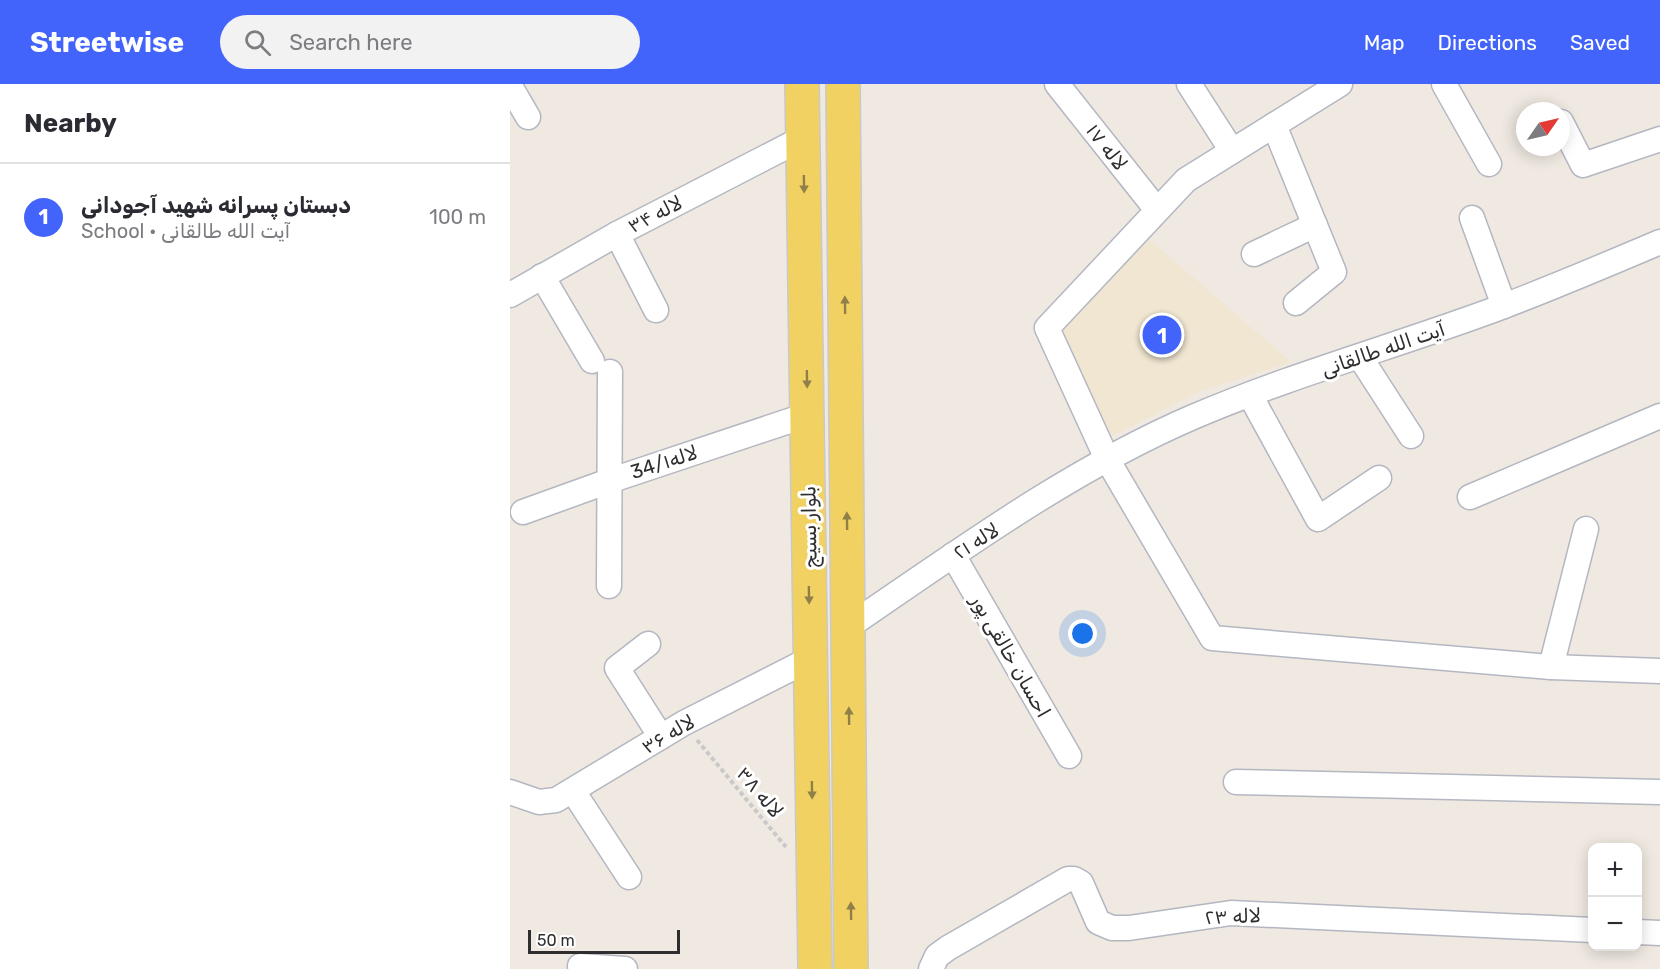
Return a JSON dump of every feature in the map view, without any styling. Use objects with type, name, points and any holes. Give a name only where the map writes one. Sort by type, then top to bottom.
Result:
[{"type":"main road","name":"بلوار بسیج","points":[[802,84],[815,969]]},
{"type":"main road","name":"بلوار بسیج","points":[[845,86],[851,969]]},
{"type":"street","name":"لاله ۱۷","points":[[1057,84],[1157,210]]},
{"type":"street","points":[[1189,84],[1232,151]]},
{"type":"street","points":[[1340,84],[1310,92],[1274,125],[1186,180],[1047,328],[1107,459],[1212,638],[1551,667],[1660,672]]},
{"type":"street","points":[[1444,84],[1489,164]]},
{"type":"street","points":[[510,86],[528,117]]},
{"type":"street","points":[[1274,125],[1334,272],[1296,303]]},
{"type":"street","name":"لاله ۳۴","points":[[510,295],[617,234],[803,138]]},
{"type":"street","points":[[1570,140],[1583,165],[1660,139]]},
{"type":"street","points":[[1472,218],[1504,306]]},
{"type":"street","points":[[1254,254],[1315,225]]},
{"type":"street","points":[[617,234],[656,310]]},
{"type":"street","name":"آیت الله طالقانی","points":[[1107,459],[1193,417],[1504,306],[1660,242]]},
{"type":"street","points":[[542,276],[601,367],[609,481],[609,586]]},
{"type":"street","points":[[1360,357],[1411,436]]},
{"type":"street","points":[[1250,395],[1318,519],[1379,478]]},
{"type":"street","name":"لاله34/۱","points":[[523,512],[807,415]]},
{"type":"street","points":[[1470,497],[1660,416]]},
{"type":"street","name":"لاله ۲۱","points":[[848,627],[953,555],[1107,459]]},
{"type":"street","points":[[1551,667],[1586,529]]},
{"type":"street","name":"احسان خالقی پور","points":[[953,555],[1069,756]]},
{"type":"street","points":[[648,644],[617,668],[661,737]]},
{"type":"street","name":"لاله ۳۶","points":[[516,801],[556,800],[684,723],[810,659]]},
{"type":"street","points":[[1236,782],[1660,792]]},
{"type":"street","points":[[573,791],[629,877]]},
{"type":"street","name":"لاله ۲۳","points":[[931,969],[937,956],[948,948],[1068,879],[1081,883],[1098,922],[1112,928],[1129,928],[1231,914],[1588,930]]},
{"type":"street","points":[[1642,932],[1660,933]]},
{"type":"street","points":[[580,966],[625,969]]},
{"type":"path","name":"لاله ۳۸","points":[[684,723],[814,880]]},
{"type":"shaded area","points":[[1150,240],[1291,362],[1198,392],[1113,436],[1064,356],[1064,313]]},
{"type":"place","name":"دبستان پسرانه شهید آجودانی","points":[[1162,335]]}]
